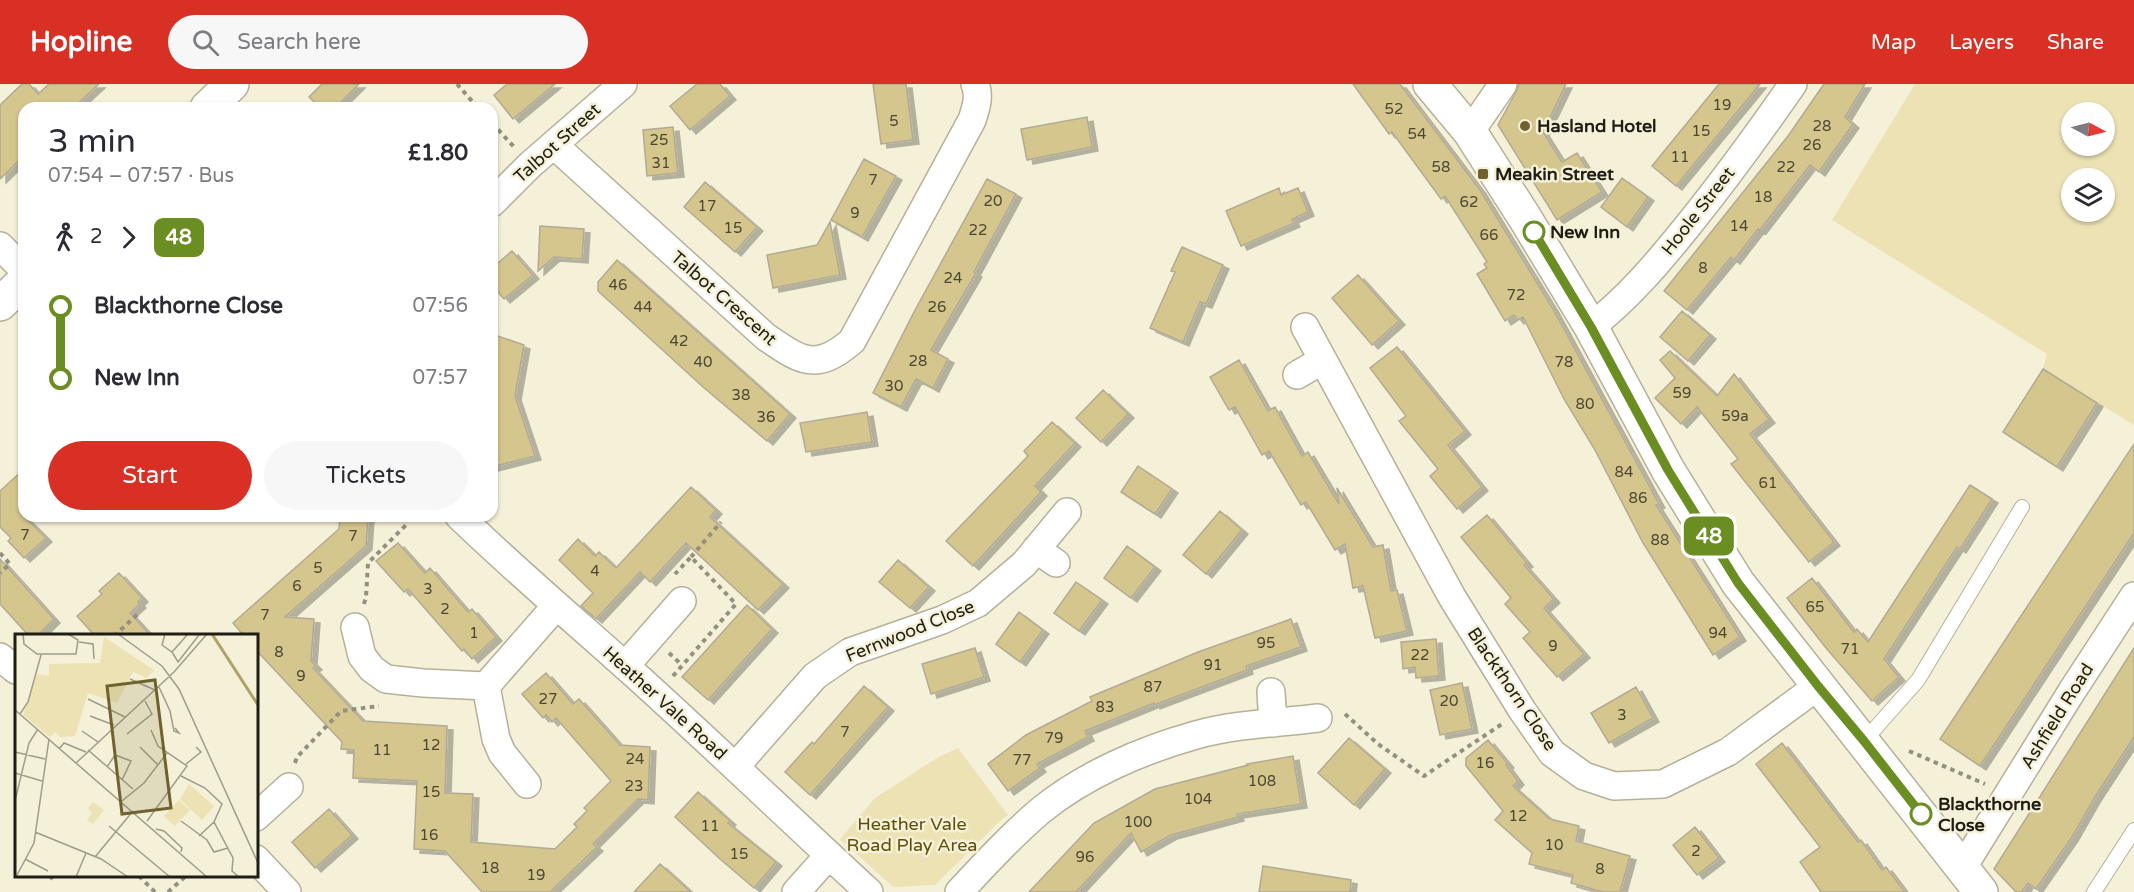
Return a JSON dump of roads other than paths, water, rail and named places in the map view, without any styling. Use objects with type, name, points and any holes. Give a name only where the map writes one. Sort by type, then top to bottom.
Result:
[{"type":"street","points":[[213,102],[232,84]]},
{"type":"street","name":"Talbot Street","points":[[498,197],[530,165],[623,84]]},
{"type":"street","name":"Talbot Crescent","points":[[554,145],[766,337],[795,357],[816,361],[837,354],[852,341],[972,120],[978,91],[975,84]]},
{"type":"street","points":[[1430,84],[1470,132],[1591,327],[1668,470],[1738,583],[1972,880]]},
{"type":"street","points":[[1470,132],[1503,84]]},
{"type":"street","name":"Hoole Street","points":[[1591,327],[1618,306],[1646,278],[1707,201],[1793,84]]},
{"type":"street","points":[[0,246],[18,264]]},
{"type":"street","points":[[0,304],[18,287]]},
{"type":"street","name":"Blackthorn Close","points":[[1305,327],[1452,597],[1522,710],[1552,753],[1584,776],[1614,786],[1663,784],[1728,752],[1818,686]]},
{"type":"street","points":[[1297,375],[1323,360]]},
{"type":"street","name":"Fernwood Close","points":[[736,766],[815,676],[850,652],[942,621],[978,603],[1024,564],[1046,556],[1066,512]]},
{"type":"street","name":"Heather Vale Road","points":[[465,522],[736,766],[869,892]]},
{"type":"street","name":"Ashfield Road","points":[[1972,880],[2008,795],[2134,596]]},
{"type":"street","points":[[625,666],[682,602]]},
{"type":"street","points":[[486,686],[556,606]]},
{"type":"street","points":[[355,627],[362,656],[372,669],[386,679],[423,684],[486,686]]},
{"type":"street","points":[[0,657],[15,668]]},
{"type":"street","points":[[486,686],[496,739],[502,753],[527,784]]},
{"type":"street","points":[[1271,692],[1274,723]]},
{"type":"street","points":[[959,892],[1003,845],[1041,810],[1075,787],[1112,767],[1159,747],[1196,735],[1227,728],[1318,718]]},
{"type":"street","points":[[258,815],[289,787]]},
{"type":"street","points":[[796,892],[829,855]]},
{"type":"street","points":[[258,861],[287,892]]},
{"type":"lane","points":[[1872,751],[1918,680],[2022,507]]},
{"type":"lane","points":[[2094,892],[2134,830]]},
{"type":"place","name":"Hasland Hotel","points":[[1525,126]]},
{"type":"place","name":"Meakin Street","points":[[1483,174]]},
{"type":"place","name":"New Inn","points":[[1534,232]]},
{"type":"place","name":"Blackthorne Close","points":[[1921,814]]},
{"type":"park label","name":"Heather Vale Road Play Area","points":[[912,834]]}]
